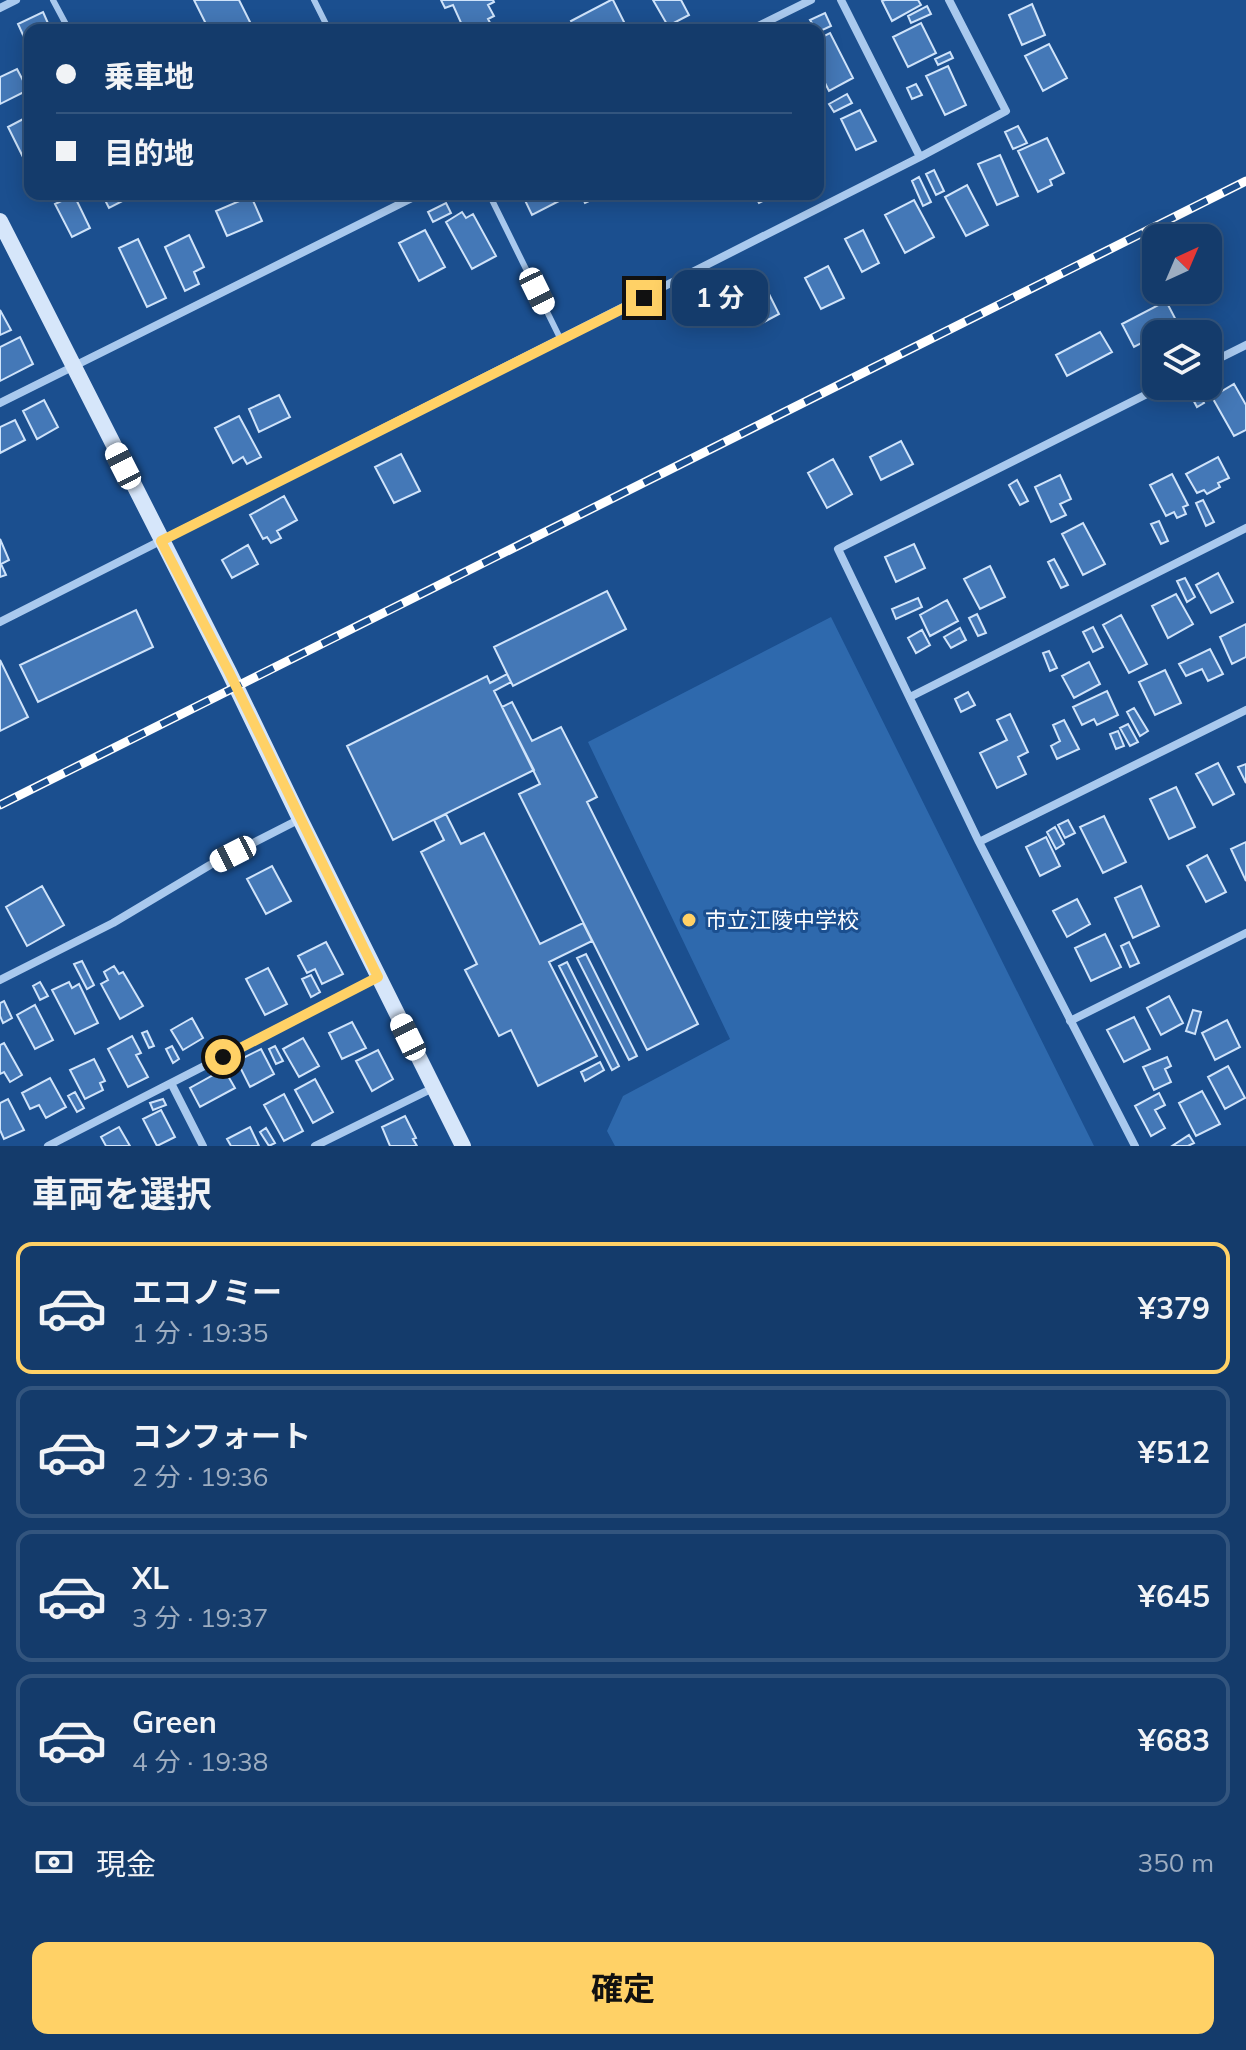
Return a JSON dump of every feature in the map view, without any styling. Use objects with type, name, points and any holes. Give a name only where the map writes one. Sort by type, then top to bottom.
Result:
[{"type":"street","points":[[0,8],[16,0]]},
{"type":"street","points":[[762,24],[811,0]]},
{"type":"street","points":[[841,0],[920,157]]},
{"type":"street","points":[[0,622],[561,340],[1006,111],[949,0]]},
{"type":"street","points":[[0,403],[408,200]]},
{"type":"street","points":[[0,221],[229,672],[463,1146]]},
{"type":"street","points":[[1222,357],[1246,345]]},
{"type":"street","points":[[1135,1146],[979,842],[838,549],[1142,397]]},
{"type":"street","points":[[910,697],[1246,528]]},
{"type":"street","points":[[979,842],[1246,710]]},
{"type":"street","points":[[0,980],[113,923],[210,865],[300,819]]},
{"type":"street","points":[[1070,1021],[1246,933]]},
{"type":"street","points":[[48,1146],[378,977]]},
{"type":"street","points":[[171,1083],[203,1146]]},
{"type":"street","points":[[315,1146],[434,1087]]},
{"type":"lane","points":[[53,0],[66,24]]},
{"type":"lane","points":[[314,0],[326,24]]},
{"type":"lane","points":[[492,200],[561,340]]},
{"type":"shaded area","points":[[831,617],[1094,1146],[615,1146],[607,1131],[623,1096],[730,1039],[588,742]]},
{"type":"building","points":[[194,0],[239,0],[251,24],[206,24]]},
{"type":"building","points":[[441,0],[493,0],[488,5],[494,16],[488,19],[491,24],[462,24],[453,5],[445,8]]},
{"type":"building","points":[[613,0],[625,24],[573,24],[571,21]]},
{"type":"building","points":[[653,0],[681,0],[689,15],[667,24]]},
{"type":"building","points":[[918,0],[921,5],[892,21],[882,1]]},
{"type":"building","points":[[1032,4],[1045,35],[1022,45],[1009,15]]},
{"type":"building","points":[[927,6],[931,14],[911,23],[908,16]]},
{"type":"building","points":[[43,12],[48,24],[24,24],[24,37],[18,24]]},
{"type":"building","points":[[825,13],[831,26],[824,29],[824,24],[813,24],[810,20]]},
{"type":"building","points":[[921,23],[936,53],[908,67],[893,37]]},
{"type":"building","points":[[830,33],[853,78],[829,91],[824,81],[824,36]]},
{"type":"building","points":[[1049,44],[1067,78],[1043,91],[1025,56]]},
{"type":"building","points":[[950,52],[953,58],[938,65],[935,59]]},
{"type":"building","points":[[948,66],[966,105],[945,115],[926,76]]},
{"type":"building","points":[[17,69],[24,82],[24,92],[0,104],[0,77]]},
{"type":"building","points":[[916,84],[922,95],[912,99],[907,88]]},
{"type":"building","points":[[847,94],[852,103],[834,112],[829,104]]},
{"type":"building","points":[[860,110],[876,141],[856,150],[841,119]]},
{"type":"building","points":[[24,119],[23,157],[8,127]]},
{"type":"building","points":[[1018,126],[1027,143],[1013,149],[1005,132]]},
{"type":"building","points":[[1047,138],[1064,173],[1050,180],[1052,185],[1038,192],[1018,151]]},
{"type":"building","points":[[1000,155],[1018,196],[997,205],[978,164]]},
{"type":"building","points":[[934,170],[944,191],[936,195],[926,174]]},
{"type":"building","points":[[919,177],[931,202],[923,206],[912,181]]},
{"type":"building","points":[[967,185],[988,225],[966,236],[945,197]]},
{"type":"building","points":[[76,200],[90,228],[72,237],[55,204]]},
{"type":"building","points":[[105,200],[124,200],[109,208]]},
{"type":"building","points":[[242,200],[253,200],[262,221],[227,236],[216,211]]},
{"type":"building","points":[[525,200],[561,200],[532,215]]},
{"type":"building","points":[[914,200],[934,237],[905,253],[885,215]]},
{"type":"building","points":[[446,203],[451,213],[433,222],[428,212]]},
{"type":"building","points":[[462,212],[466,218],[473,214],[496,256],[472,269],[446,222]]},
{"type":"building","points":[[425,230],[445,267],[419,281],[399,243]]},
{"type":"building","points":[[863,230],[879,263],[862,272],[845,239]]},
{"type":"building","points":[[189,235],[204,267],[194,272],[199,284],[185,291],[165,247]]},
{"type":"building","points":[[138,239],[166,298],[147,307],[119,248]]},
{"type":"building","points":[[828,266],[844,298],[821,309],[805,278]]},
{"type":"building","points":[[764,284],[779,314],[762,323],[747,293]]},
{"type":"building","points":[[1160,304],[1168,304],[1176,320],[1142,320],[1142,343],[1134,347],[1122,324]]},
{"type":"building","points":[[0,310],[11,330],[0,335]]},
{"type":"building","points":[[1100,332],[1112,352],[1067,376],[1056,355]]},
{"type":"building","points":[[20,337],[33,364],[0,381],[0,347]]},
{"type":"building","points":[[1234,384],[1246,405],[1246,430],[1234,436],[1214,400],[1222,400],[1222,391]]},
{"type":"building","points":[[279,395],[290,417],[259,432],[249,409]]},
{"type":"building","points":[[44,400],[58,427],[37,439],[23,411]]},
{"type":"building","points":[[1193,400],[1202,400],[1204,403],[1197,407]]},
{"type":"building","points":[[239,416],[261,457],[247,464],[243,457],[233,463],[215,428]]},
{"type":"building","points":[[15,420],[25,440],[0,453],[0,427]]},
{"type":"building","points":[[901,441],[913,464],[881,480],[870,457]]},
{"type":"building","points":[[401,454],[420,491],[394,503],[375,467]]},
{"type":"building","points":[[1218,457],[1229,478],[1218,483],[1220,487],[1207,494],[1204,490],[1197,493],[1186,474]]},
{"type":"building","points":[[833,459],[852,494],[827,508],[808,473]]},
{"type":"building","points":[[1172,474],[1188,505],[1183,507],[1186,514],[1177,518],[1174,512],[1166,516],[1150,485]]},
{"type":"building","points":[[1060,475],[1071,499],[1060,504],[1066,515],[1051,522],[1035,487]]},
{"type":"building","points":[[1017,480],[1028,501],[1020,505],[1009,485]]},
{"type":"building","points":[[284,496],[297,520],[277,531],[281,538],[271,543],[267,537],[263,539],[250,515]]},
{"type":"building","points":[[1203,500],[1214,522],[1206,526],[1196,503]]},
{"type":"building","points":[[1159,521],[1168,541],[1161,544],[1151,524]]},
{"type":"building","points":[[1083,523],[1105,564],[1083,575],[1062,534]]},
{"type":"building","points":[[0,539],[9,560],[1,564],[6,575],[0,577]]},
{"type":"building","points":[[914,544],[925,568],[896,582],[885,557]]},
{"type":"building","points":[[248,545],[258,564],[232,578],[222,560]]},
{"type":"building","points":[[1054,559],[1068,585],[1061,588],[1048,562]]},
{"type":"building","points":[[990,566],[1005,597],[980,609],[964,579]]},
{"type":"building","points":[[1218,573],[1233,602],[1211,613],[1196,585]]},
{"type":"building","points":[[1185,578],[1195,597],[1187,602],[1177,581]]},
{"type":"building","points":[[607,591],[626,629],[513,686],[494,647]]},
{"type":"building","points":[[1176,594],[1193,624],[1168,638],[1152,606]]},
{"type":"building","points":[[918,598],[922,607],[896,619],[892,609]]},
{"type":"building","points":[[947,600],[958,621],[930,636],[920,615]]},
{"type":"building","points":[[136,610],[153,647],[38,702],[20,665]]},
{"type":"building","points":[[977,614],[986,633],[978,636],[969,618]]},
{"type":"building","points":[[1121,615],[1147,664],[1129,673],[1103,625]]},
{"type":"building","points":[[1246,624],[1246,657],[1232,664],[1220,637]]},
{"type":"building","points":[[1093,627],[1103,647],[1093,652],[1083,632]]},
{"type":"building","points":[[960,628],[966,640],[951,648],[944,637]]},
{"type":"building","points":[[922,630],[930,645],[916,653],[908,638]]},
{"type":"building","points":[[1210,649],[1223,674],[1208,681],[1202,669],[1186,676],[1179,664]]},
{"type":"building","points":[[1049,651],[1057,668],[1050,671],[1043,653]]},
{"type":"building","points":[[0,660],[28,717],[0,731]]},
{"type":"building","points":[[1089,662],[1100,684],[1074,698],[1062,676]]},
{"type":"building","points":[[1165,670],[1181,703],[1155,715],[1139,682]]},
{"type":"building","points":[[507,674],[511,682],[494,691],[534,770],[393,840],[347,746],[487,676],[490,683]]},
{"type":"building","points":[[1107,691],[1118,715],[1097,725],[1094,719],[1082,725],[1073,707]]},
{"type":"building","points":[[968,692],[975,705],[961,712],[955,699]]},
{"type":"building","points":[[512,702],[532,741],[561,727],[597,797],[587,802],[698,1024],[647,1050],[519,794],[540,784],[502,707]]},
{"type":"building","points":[[1134,708],[1148,731],[1140,736],[1127,712]]},
{"type":"building","points":[[1010,714],[1028,752],[1018,757],[1026,774],[997,788],[980,753],[1007,740],[997,720]]},
{"type":"building","points":[[1064,720],[1079,749],[1057,759],[1051,746],[1060,741],[1053,725]]},
{"type":"building","points":[[1128,724],[1138,742],[1130,746],[1120,728]]},
{"type":"building","points":[[1118,731],[1124,746],[1116,749],[1110,734]]},
{"type":"building","points":[[1218,763],[1234,794],[1213,805],[1196,774]]},
{"type":"building","points":[[1246,764],[1246,783],[1238,767]]},
{"type":"building","points":[[1176,787],[1195,827],[1169,839],[1150,799]]},
{"type":"building","points":[[446,814],[461,844],[484,833],[540,944],[583,923],[592,941],[549,962],[597,1056],[538,1086],[511,1030],[499,1036],[465,970],[477,964],[421,852],[444,840],[434,820]]},
{"type":"building","points":[[1104,816],[1126,862],[1103,873],[1080,827]]},
{"type":"building","points":[[1068,820],[1075,833],[1065,838],[1058,825]]},
{"type":"building","points":[[1055,827],[1064,844],[1056,849],[1047,832]]},
{"type":"building","points":[[1046,837],[1060,866],[1040,876],[1026,847]]},
{"type":"building","points":[[1246,842],[1246,881],[1231,849]]},
{"type":"building","points":[[1207,855],[1226,892],[1206,902],[1187,866]]},
{"type":"building","points":[[272,866],[291,901],[266,914],[247,879]]},
{"type":"building","points":[[42,886],[64,925],[27,946],[6,907]]},
{"type":"building","points":[[1141,886],[1159,926],[1133,938],[1115,898]]},
{"type":"building","points":[[1077,899],[1090,924],[1067,937],[1053,911]]},
{"type":"building","points":[[1105,934],[1121,967],[1091,981],[1075,948]]},
{"type":"building","points":[[326,942],[343,974],[322,984],[315,969],[307,973],[298,956]]},
{"type":"building","points":[[1129,942],[1139,963],[1130,967],[1121,946]]},
{"type":"building","points":[[586,954],[637,1056],[629,1060],[577,958]]},
{"type":"building","points":[[82,961],[94,985],[87,989],[74,964]]},
{"type":"building","points":[[567,962],[619,1066],[612,1070],[559,966]]},
{"type":"building","points":[[114,966],[119,974],[123,972],[143,1006],[120,1019],[101,984],[108,980],[104,972]]},
{"type":"building","points":[[268,968],[287,1004],[265,1015],[246,979]]},
{"type":"building","points":[[311,975],[320,992],[311,997],[302,979]]},
{"type":"building","points":[[40,982],[48,996],[40,1000],[33,986]]},
{"type":"building","points":[[69,982],[72,988],[79,984],[98,1023],[75,1034],[52,990]]},
{"type":"building","points":[[1169,996],[1183,1023],[1161,1035],[1147,1008]]},
{"type":"building","points":[[4,1001],[12,1018],[3,1023],[0,1003]]},
{"type":"building","points":[[35,1005],[53,1040],[35,1049],[17,1015]]},
{"type":"building","points":[[1193,1010],[1201,1012],[1195,1034],[1186,1031]]},
{"type":"building","points":[[1134,1017],[1150,1049],[1124,1062],[1107,1030]]},
{"type":"building","points":[[192,1018],[203,1038],[183,1050],[171,1030]]},
{"type":"building","points":[[1227,1020],[1240,1047],[1215,1060],[1202,1033]]},
{"type":"building","points":[[352,1022],[366,1048],[342,1059],[329,1033]]},
{"type":"building","points":[[147,1031],[154,1046],[149,1048],[142,1033]]},
{"type":"building","points":[[132,1036],[141,1053],[136,1055],[148,1077],[128,1087],[108,1049]]},
{"type":"building","points":[[303,1038],[319,1066],[299,1077],[283,1049]]},
{"type":"building","points":[[4,1043],[22,1075],[10,1082],[4,1072],[0,1074],[0,1045]]},
{"type":"building","points":[[172,1046],[179,1059],[173,1063],[166,1049]]},
{"type":"building","points":[[275,1046],[283,1061],[276,1064],[269,1049]]},
{"type":"building","points":[[261,1049],[274,1074],[250,1087],[237,1061]]},
{"type":"building","points":[[378,1050],[393,1079],[372,1091],[356,1061]]},
{"type":"building","points":[[1167,1057],[1171,1066],[1165,1069],[1171,1082],[1154,1090],[1143,1067]]},
{"type":"building","points":[[94,1059],[105,1081],[100,1083],[103,1090],[85,1099],[70,1070]]},
{"type":"building","points":[[600,1062],[604,1070],[585,1081],[581,1072]]},
{"type":"building","points":[[1228,1066],[1245,1098],[1225,1109],[1208,1077]]},
{"type":"building","points":[[224,1069],[235,1088],[200,1107],[190,1088]]},
{"type":"building","points":[[50,1078],[66,1107],[46,1118],[39,1105],[30,1109],[22,1093]]},
{"type":"building","points":[[315,1079],[333,1112],[313,1123],[295,1090]]},
{"type":"building","points":[[1202,1091],[1220,1124],[1196,1136],[1179,1103]]},
{"type":"building","points":[[75,1092],[84,1108],[77,1112],[68,1096]]},
{"type":"building","points":[[1159,1093],[1165,1105],[1155,1110],[1165,1128],[1151,1136],[1135,1106]]},
{"type":"building","points":[[284,1094],[303,1131],[284,1141],[264,1105]]},
{"type":"building","points":[[8,1099],[24,1130],[4,1139],[0,1130],[0,1103]]},
{"type":"building","points":[[163,1099],[166,1105],[153,1110],[150,1103]]},
{"type":"building","points":[[161,1110],[175,1137],[157,1146],[143,1119]]},
{"type":"building","points":[[405,1116],[417,1146],[390,1146],[382,1127]]},
{"type":"building","points":[[119,1127],[130,1146],[106,1146],[101,1137]]},
{"type":"building","points":[[250,1127],[259,1146],[231,1146],[227,1139]]},
{"type":"building","points":[[266,1128],[275,1143],[269,1146],[260,1132]]},
{"type":"building","points":[[1189,1135],[1194,1143],[1172,1146]]},
{"type":"railway","points":[[0,805],[1246,181]]},
{"type":"place","name":"市立江陵中学校","points":[[689,920]]},
{"type":"route","points":[[223,1057],[378,977],[229,672],[161,541],[644,298]]}]
